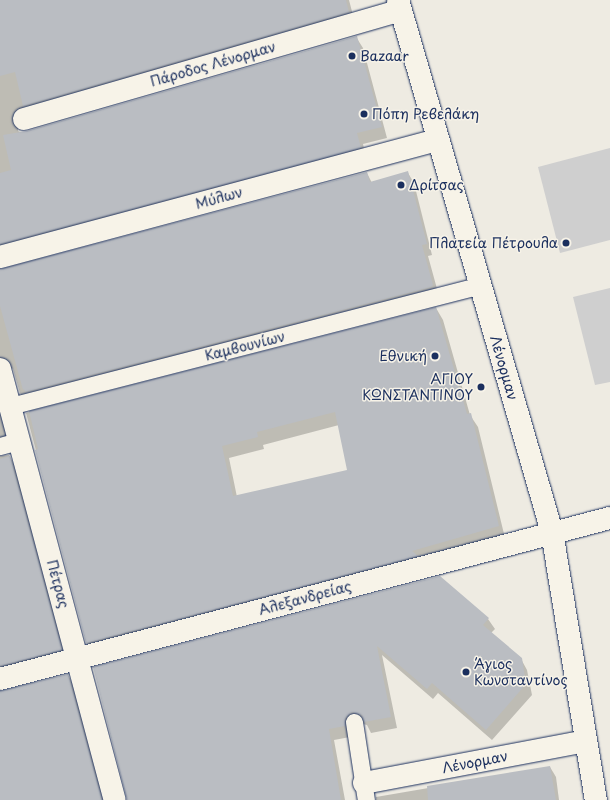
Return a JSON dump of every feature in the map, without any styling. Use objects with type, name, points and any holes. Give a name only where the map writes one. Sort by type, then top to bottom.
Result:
[{"type":"street","name":"Πάροδος Λένορμαν","points":[[24,118],[400,5]]},
{"type":"street","name":"Λένορμαν","points":[[400,5],[552,532],[596,800]]},
{"type":"street","name":"Μύλων","points":[[0,257],[438,140]]},
{"type":"street","name":"Πέτρας","points":[[0,369],[10,406],[10,443],[78,659],[116,800]]},
{"type":"street","name":"Αλεξανδρείας","points":[[0,680],[552,532],[610,518]]},
{"type":"street","name":"Λένορμαν","points":[[365,791],[586,740]]},
{"type":"lane","name":"Καμβουνίων","points":[[10,406],[480,286]]},
{"type":"lane","points":[[354,722],[365,791]]},
{"type":"shaded area","points":[[610,148],[610,240],[560,253],[538,167]]},
{"type":"shaded area","points":[[610,288],[610,382],[595,385],[573,297]]},
{"type":"building","points":[[0,0],[346,0],[349,12],[23,106],[15,72],[0,76]]},
{"type":"building","points":[[357,36],[382,127],[357,133],[361,148],[0,244],[0,173],[11,170],[3,135],[27,131]]},
{"type":"building","points":[[408,171],[427,244],[422,245],[433,285],[431,287],[25,392],[24,389],[23,390],[0,306],[0,269],[367,172],[370,182]]},
{"type":"building","points":[[436,307],[467,414],[471,413],[499,526],[412,551],[418,556],[86,643],[35,450],[38,449],[29,411]],"holes":[[[335,412],[347,470],[233,496],[222,446],[258,437],[257,432]]]},
{"type":"building","points":[[10,456],[62,650],[0,666],[0,459]]},
{"type":"building","points":[[440,576],[489,618],[483,625],[522,658],[526,684],[486,730],[432,683],[427,689],[377,646],[391,717],[364,722],[362,715],[352,712],[345,718],[345,726],[329,729],[341,800],[127,800],[93,667]]},
{"type":"building","points":[[68,674],[102,800],[0,800],[0,691]]},
{"type":"building","points":[[550,766],[556,800],[428,800],[427,786]]},
{"type":"place","name":"Bazaar","points":[[352,56]]},
{"type":"place","name":"Πόπη Ρεβελάκη","points":[[364,114]]},
{"type":"place","name":"Δρίτσας","points":[[401,185]]},
{"type":"place","name":"Πλατεία Πέτρουλα","points":[[566,243]]},
{"type":"place","name":"Εθνική","points":[[435,356]]},
{"type":"place","name":"ΑΓΙΟΥ ΚΩΝΣΤΑΝΤΙΝΟΥ","points":[[481,387]]},
{"type":"place","name":"Άγιος Κωνσταντίνος","points":[[466,672]]}]
